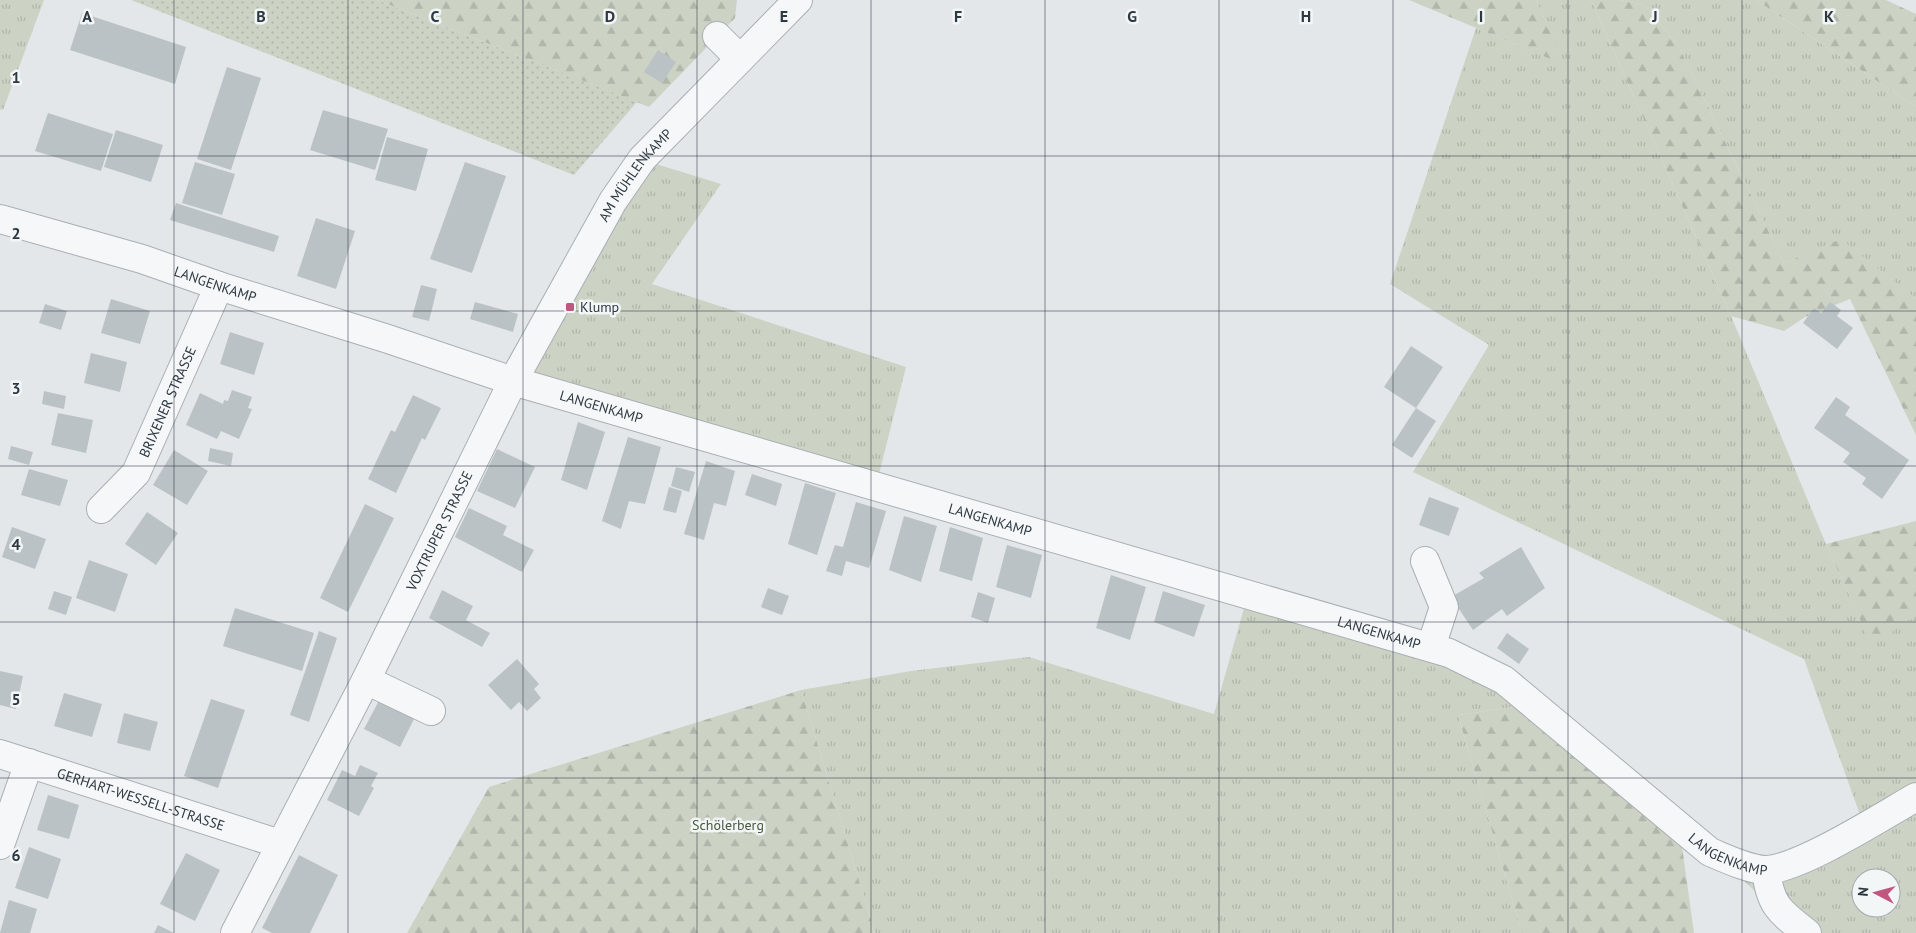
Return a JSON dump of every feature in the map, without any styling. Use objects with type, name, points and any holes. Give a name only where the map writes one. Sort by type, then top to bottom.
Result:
[{"type":"street","name":"AM MÜHLENKAMP","points":[[513,381],[616,196],[642,159],[798,0]]},
{"type":"street","points":[[717,36],[740,59]]},
{"type":"street","name":"LANGENKAMP","points":[[0,219],[142,259],[513,381],[1449,653],[1504,680],[1710,852],[1747,867],[1766,870],[1785,867],[1815,853],[1916,797]]},
{"type":"street","name":"BRIXENER STRASSE","points":[[102,509],[136,474],[220,286]]},
{"type":"street","name":"VOXTRUPER STRASSE","points":[[236,933],[280,844],[366,680],[513,381]]},
{"type":"street","points":[[1425,561],[1444,607],[1431,648]]},
{"type":"street","points":[[366,680],[431,712]]},
{"type":"street","name":"GERHART-WESSELL-STRASSE","points":[[0,754],[280,844]]},
{"type":"street","points":[[0,845],[29,763]]},
{"type":"street","points":[[1766,870],[1772,901],[1783,914],[1808,933]]},
{"type":"green space","points":[[0,0],[44,0],[3,110],[0,109]]},
{"type":"green space","points":[[131,0],[377,0],[637,102],[574,175]]},
{"type":"green space","points":[[377,0],[737,0],[735,18],[649,107]]},
{"type":"green space","points":[[1409,0],[1536,0],[1565,65]]},
{"type":"green space","points":[[1536,0],[1591,0],[1731,316],[1826,544],[1872,645],[1910,618],[1916,621],[1916,933],[1807,933],[1783,915],[1710,852],[1747,867],[1864,826],[1804,659],[1413,472],[1489,345],[1390,284],[1476,28],[1564,64]]},
{"type":"green space","points":[[1591,0],[1620,0],[1644,5],[1678,45],[1784,263],[1841,239],[1916,299],[1916,435],[1850,299],[1805,317],[1784,331],[1731,316]]},
{"type":"green space","points":[[1620,0],[1756,0],[1916,107],[1916,299],[1841,240],[1784,263],[1678,45],[1644,5]]},
{"type":"green space","points":[[1756,0],[1886,0],[1916,14],[1916,107]]},
{"type":"green space","points":[[656,164],[721,184],[652,284],[906,367],[876,486],[527,386],[626,207]]},
{"type":"green space","points":[[1916,521],[1916,621],[1910,619],[1872,646],[1826,544]]},
{"type":"green space","points":[[1248,594],[1449,653],[1534,704],[1458,715],[1522,933],[875,933],[801,690],[911,671],[1029,657],[1214,714]]},
{"type":"green space","name":"Schölerberg","points":[[801,690],[875,933],[407,933],[489,787]]},
{"type":"green space","points":[[1534,704],[1679,825],[1694,933],[1522,933],[1458,715]]},
{"type":"building","points":[[82,13],[186,47],[175,84],[70,50]]},
{"type":"building","points":[[658,50],[676,62],[662,83],[644,72]]},
{"type":"building","points":[[227,67],[261,78],[231,170],[197,159]]},
{"type":"building","points":[[323,110],[388,129],[375,170],[310,150]]},
{"type":"building","points":[[48,113],[113,134],[101,171],[35,151]]},
{"type":"building","points":[[116,130],[163,145],[151,182],[104,167]]},
{"type":"building","points":[[387,137],[428,149],[416,191],[375,180]]},
{"type":"building","points":[[195,162],[235,174],[222,215],[182,203]]},
{"type":"building","points":[[465,162],[506,176],[472,273],[430,259]]},
{"type":"building","points":[[176,203],[279,236],[274,252],[170,220]]},
{"type":"building","points":[[316,218],[355,231],[336,289],[297,276]]},
{"type":"building","points":[[421,285],[437,289],[429,321],[412,317]]},
{"type":"building","points":[[111,299],[150,311],[140,344],[101,333]]},
{"type":"building","points":[[475,302],[518,314],[513,332],[470,319]]},
{"type":"building","points":[[1830,302],[1841,310],[1837,316],[1853,328],[1837,349],[1803,323],[1814,308],[1821,313]]},
{"type":"building","points":[[45,304],[67,311],[61,330],[39,323]]},
{"type":"building","points":[[230,332],[264,343],[254,375],[220,364]]},
{"type":"building","points":[[1411,346],[1443,367],[1416,408],[1384,387]]},
{"type":"building","points":[[91,353],[127,362],[120,392],[84,383]]},
{"type":"building","points":[[232,390],[252,397],[248,408],[252,409],[239,439],[221,431],[217,439],[186,425],[200,393],[223,404],[224,400],[228,401]]},
{"type":"building","points":[[44,391],[66,396],[64,409],[42,404]]},
{"type":"building","points":[[413,395],[441,408],[425,440],[422,438],[396,493],[368,479],[391,430],[395,432]]},
{"type":"building","points":[[1836,397],[1850,407],[1845,415],[1909,460],[1882,499],[1862,484],[1866,478],[1843,462],[1850,453],[1814,428]]},
{"type":"building","points":[[1416,408],[1436,421],[1412,458],[1392,445]]},
{"type":"building","points":[[58,413],[93,420],[86,453],[51,445]]},
{"type":"building","points":[[578,422],[605,432],[587,490],[561,480]]},
{"type":"building","points":[[628,437],[661,447],[645,504],[629,501],[621,529],[602,521]]},
{"type":"building","points":[[11,446],[33,452],[29,465],[8,459]]},
{"type":"building","points":[[210,448],[233,453],[231,466],[208,461]]},
{"type":"building","points":[[497,449],[535,467],[515,508],[477,491]]},
{"type":"building","points":[[174,450],[208,471],[187,505],[153,485]]},
{"type":"building","points":[[706,461],[735,471],[726,506],[714,503],[704,540],[684,534]]},
{"type":"building","points":[[676,467],[695,472],[689,492],[671,486]]},
{"type":"building","points":[[29,469],[68,480],[60,506],[21,495]]},
{"type":"building","points":[[752,474],[782,484],[776,506],[745,495]]},
{"type":"building","points":[[805,483],[836,493],[817,555],[788,544]]},
{"type":"building","points":[[669,487],[682,491],[676,513],[663,510]]},
{"type":"building","points":[[1429,497],[1459,508],[1449,536],[1419,525]]},
{"type":"building","points":[[856,502],[886,511],[869,568],[846,561],[842,576],[826,571],[835,545],[843,547]]},
{"type":"building","points":[[365,504],[394,518],[348,612],[320,598]]},
{"type":"building","points":[[469,508],[507,526],[503,535],[534,550],[522,572],[455,537]]},
{"type":"building","points":[[147,512],[178,533],[156,565],[125,544]]},
{"type":"building","points":[[904,516],[937,526],[921,582],[889,570]]},
{"type":"building","points":[[12,527],[46,539],[35,569],[2,557]]},
{"type":"building","points":[[950,527],[983,538],[972,581],[939,571]]},
{"type":"building","points":[[1007,545],[1042,555],[1031,598],[996,587]]},
{"type":"building","points":[[1521,547],[1545,588],[1507,616],[1502,609],[1473,630],[1451,597],[1484,578],[1479,573]]},
{"type":"building","points":[[89,560],[128,574],[115,612],[76,598]]},
{"type":"building","points":[[1111,575],[1146,587],[1130,640],[1096,628]]},
{"type":"building","points":[[768,588],[789,596],[782,615],[761,607]]},
{"type":"building","points":[[442,590],[473,606],[466,620],[490,633],[482,647],[429,618]]},
{"type":"building","points":[[54,591],[72,597],[66,615],[48,609]]},
{"type":"building","points":[[1163,591],[1205,605],[1194,637],[1154,622]]},
{"type":"building","points":[[978,592],[995,598],[988,623],[971,617]]},
{"type":"building","points":[[235,608],[314,633],[302,671],[223,646]]},
{"type":"building","points":[[319,631],[337,638],[309,722],[290,715]]},
{"type":"building","points":[[1507,633],[1529,649],[1519,664],[1497,648]]},
{"type":"building","points":[[517,659],[539,684],[534,689],[541,698],[527,711],[519,702],[511,710],[488,685]]},
{"type":"building","points":[[0,671],[23,676],[16,709],[0,705]]},
{"type":"building","points":[[64,693],[102,704],[92,737],[54,726]]},
{"type":"building","points":[[383,693],[418,711],[400,747],[364,729]]},
{"type":"building","points":[[211,699],[245,710],[218,788],[184,776]]},
{"type":"building","points":[[124,713],[158,722],[150,751],[117,743]]},
{"type":"building","points":[[360,765],[378,773],[371,786],[374,788],[359,816],[327,800],[342,770],[355,776]]},
{"type":"building","points":[[48,795],[79,805],[69,839],[37,830]]},
{"type":"building","points":[[29,847],[61,859],[48,899],[15,888]]},
{"type":"building","points":[[186,853],[220,870],[195,921],[160,904]]},
{"type":"building","points":[[299,855],[338,875],[310,933],[272,933],[262,928]]},
{"type":"building","points":[[9,900],[37,909],[30,933],[0,933]]},
{"type":"building","points":[[158,925],[174,933],[154,933]]},
{"type":"place","name":"Klump","points":[[570,307]]}]
